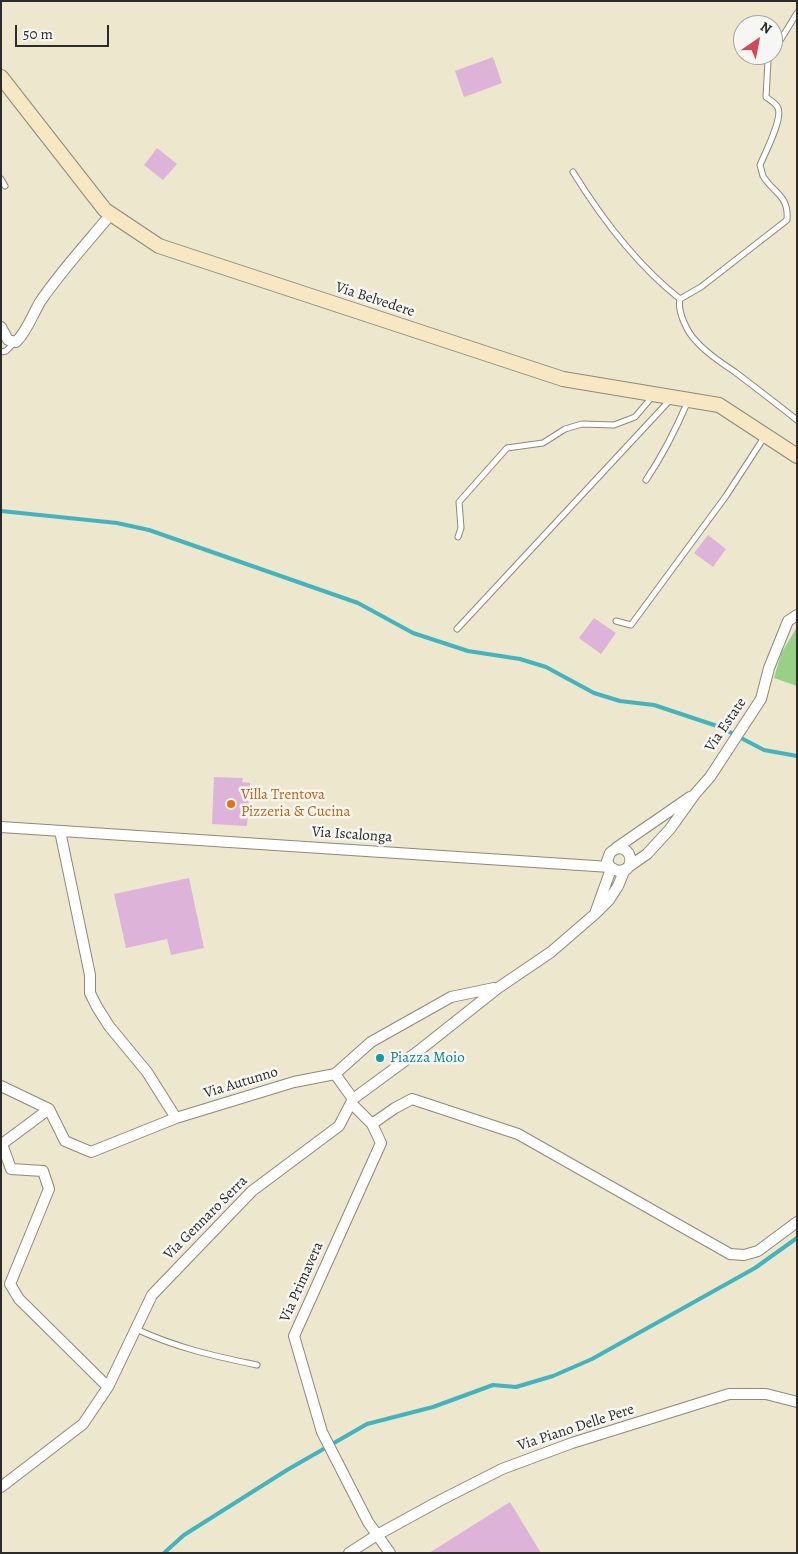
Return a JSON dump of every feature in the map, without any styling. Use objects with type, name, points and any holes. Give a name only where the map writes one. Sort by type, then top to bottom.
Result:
[{"type":"street","name":"Via Belvedere","points":[[1,77],[106,210],[159,246],[563,379],[719,405],[797,456]]},
{"type":"street","points":[[1,327],[8,340],[16,342],[23,335],[40,303],[72,260],[111,214]]},
{"type":"street","name":"Via Estate","points":[[498,988],[551,952],[595,914],[609,900],[626,869],[647,854],[670,829],[695,794],[710,777],[762,699],[768,668],[788,622],[797,615]]},
{"type":"street","name":"Via Estate","points":[[613,851],[695,794]]},
{"type":"street","name":"Via Iscalonga","points":[[1,827],[611,868]]},
{"type":"street","points":[[60,831],[90,975],[90,994],[109,1026],[147,1072],[176,1118]]},
{"type":"street","points":[[624,849],[629,854],[630,862],[626,869],[618,871],[611,868],[607,862],[613,851],[624,849]]},
{"type":"street","name":"Via Iscalonga","points":[[581,866],[613,851]]},
{"type":"street","name":"Via Estate","points":[[595,914],[611,868]]},
{"type":"street","points":[[352,1101],[335,1074],[371,1042],[451,998],[498,988]]},
{"type":"street","name":"Via Gennaro Serra","points":[[1,1487],[83,1424],[108,1387],[152,1295],[252,1191],[339,1126],[352,1101],[498,988]]},
{"type":"street","name":"Via Autunno","points":[[49,1109],[65,1141],[91,1152],[176,1118],[294,1082],[335,1074]]},
{"type":"street","points":[[1,1086],[49,1109],[2,1144],[11,1169],[43,1171],[49,1189],[10,1284],[19,1299],[108,1387]]},
{"type":"street","points":[[372,1124],[412,1099],[518,1134],[730,1254],[744,1255],[758,1251],[797,1222]]},
{"type":"street","name":"Via Primavera","points":[[352,1101],[372,1124],[380,1143],[294,1336],[324,1437],[368,1522],[377,1535]]},
{"type":"street","name":"Via Piano Delle Pere","points":[[349,1553],[377,1535],[502,1469],[572,1443],[729,1394],[766,1394],[797,1402]]},
{"type":"street","points":[[377,1535],[390,1553]]},
{"type":"lane","points":[[783,36],[797,13]]},
{"type":"lane","points":[[768,65],[766,97],[777,106],[779,114],[760,165],[763,176],[783,198],[788,210],[787,220],[701,287],[680,299],[678,305],[683,320],[695,341],[797,420]]},
{"type":"lane","points":[[573,172],[591,202],[629,250],[660,284],[680,299]]},
{"type":"lane","points":[[1,179],[5,186]]},
{"type":"lane","points":[[1,352],[16,342]]},
{"type":"lane","points":[[458,536],[461,528],[459,502],[507,448],[543,444],[565,429],[582,424],[614,425],[635,417],[653,394]]},
{"type":"lane","points":[[457,629],[672,397]]},
{"type":"lane","points":[[646,480],[679,422],[688,400]]},
{"type":"lane","points":[[616,621],[631,625],[726,496],[765,435]]},
{"type":"lane","points":[[136,1329],[163,1341],[209,1355],[257,1365]]},
{"type":"green space","points":[[797,627],[797,686],[774,678],[781,654]]},
{"type":"building","points":[[493,57],[502,83],[464,97],[455,71]]},
{"type":"building","points":[[157,148],[177,164],[163,180],[144,165]]},
{"type":"building","points":[[708,535],[726,549],[713,567],[694,553]]},
{"type":"building","points":[[594,618],[616,633],[601,654],[579,638]]},
{"type":"building","name":"Villa Trentova Pizzeria & Cucina","points":[[214,777],[243,778],[242,782],[250,783],[247,826],[212,824]]},
{"type":"building","points":[[189,878],[204,948],[171,955],[167,939],[126,948],[114,894]]},
{"type":"building","points":[[510,1502],[541,1553],[429,1553]]},
{"type":"waterway","points":[[1,511],[117,523],[149,530],[358,603],[413,633],[468,651],[520,659],[546,667],[594,693],[620,701],[654,705],[720,727],[764,750],[797,756]]},
{"type":"waterway","points":[[164,1553],[184,1535],[287,1470],[367,1424],[433,1407],[493,1385],[516,1387],[553,1376],[592,1359],[755,1268],[797,1238]]},
{"type":"place","name":"Villa Trentova Pizzeria & Cucina","points":[[231,804]]},
{"type":"place","name":"Piazza Moio","points":[[380,1058]]}]
